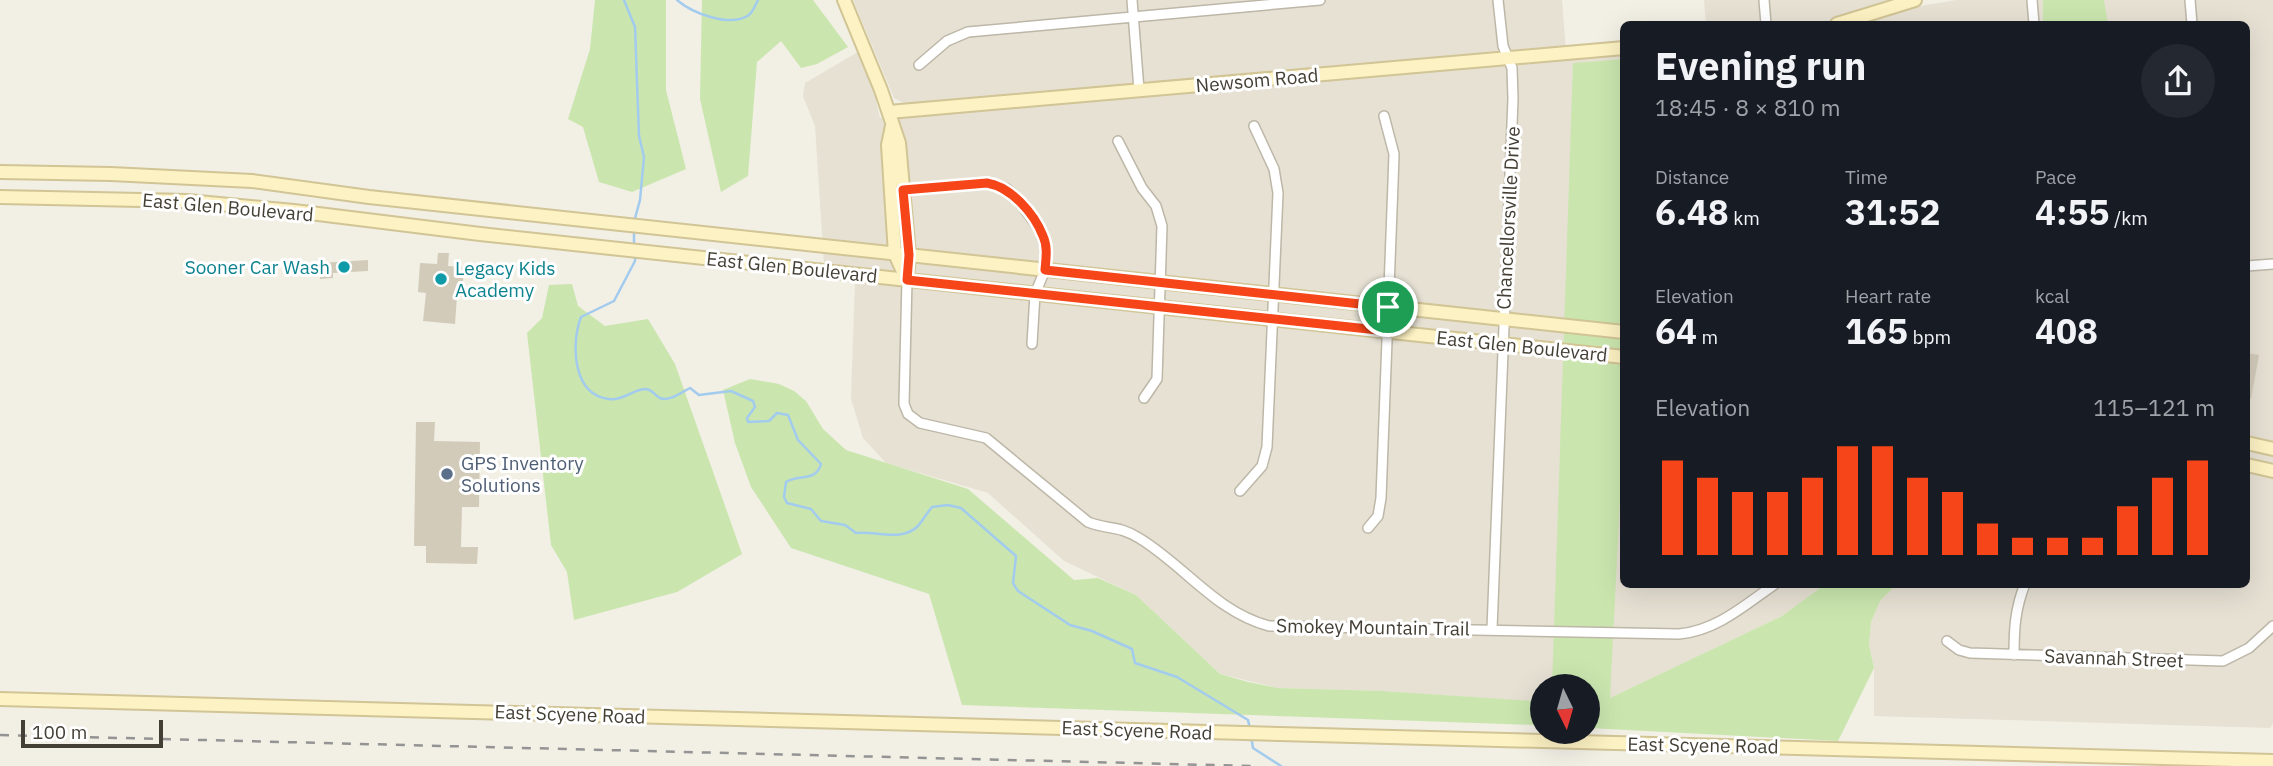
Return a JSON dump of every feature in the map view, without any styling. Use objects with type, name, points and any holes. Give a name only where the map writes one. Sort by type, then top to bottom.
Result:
[{"type":"street","points":[[844,0],[899,143],[895,254],[907,280]]},
{"type":"street","points":[[1132,0],[1139,90]]},
{"type":"street","points":[[919,65],[947,41],[968,32],[1320,0]]},
{"type":"street","name":"Chancellorsville Drive","points":[[1492,629],[1513,99],[1509,58],[1501,39],[1498,0]]},
{"type":"street","points":[[1764,0],[1766,21]]},
{"type":"street","points":[[1846,21],[1915,0]]},
{"type":"street","points":[[2032,0],[2034,21]]},
{"type":"street","points":[[2190,0],[2192,21]]},
{"type":"street","name":"Newsom Road","points":[[891,119],[1139,90],[1620,48]]},
{"type":"street","points":[[1368,528],[1378,516],[1381,498],[1394,154],[1384,116]]},
{"type":"street","points":[[1240,491],[1262,466],[1267,447],[1274,295],[1278,179],[1254,126]]},
{"type":"street","points":[[1118,141],[1160,216],[1157,379],[1144,398]]},
{"type":"street","name":"East Glen Boulevard","points":[[0,172],[98,173],[252,181],[369,197],[1620,332]]},
{"type":"street","points":[[897,191],[987,183],[1007,189],[1044,236],[1047,252],[1045,270],[1035,294],[1032,344]]},
{"type":"street","points":[[897,191],[909,255],[907,280]]},
{"type":"street","name":"East Glen Boulevard","points":[[0,197],[188,201],[294,211],[683,256],[1620,357]]},
{"type":"street","points":[[365,221],[369,197]]},
{"type":"street","points":[[2250,266],[2273,264]]},
{"type":"street","name":"Smokey Mountain Trail","points":[[907,280],[904,404],[908,414],[920,423],[986,438],[1088,522],[1119,527],[1141,539],[1237,615],[1269,626],[1695,633],[1722,621],[1769,588]]},
{"type":"street","points":[[2250,444],[2273,449]]},
{"type":"street","points":[[2250,466],[2273,471]]},
{"type":"street","points":[[2014,655],[2014,622],[2023,588]]},
{"type":"street","name":"Savannah Street","points":[[1947,641],[1959,650],[1969,653],[2223,661],[2249,648],[2273,626]]},
{"type":"street","name":"East Scyene Road","points":[[0,699],[2273,761]]},
{"type":"shaded area","points":[[853,0],[1562,0],[1566,51],[905,104],[894,98]]},
{"type":"shaded area","points":[[1704,0],[1903,0],[1834,21],[1706,21]]},
{"type":"shaded area","points":[[1957,0],[2273,0],[2273,724],[2270,728],[1874,716],[1874,668],[1869,645],[1871,622],[1880,601],[1893,588],[2250,588],[2250,21],[1870,21],[1914,7]]},
{"type":"shaded area","points":[[858,52],[870,75],[880,118],[1620,54],[1620,588],[1820,588],[1782,616],[1600,703],[1600,674],[1530,674],[1530,701],[1383,691],[1278,688],[1220,674],[1136,595],[1064,561],[988,493],[886,463],[863,438],[851,399],[855,281],[825,279],[815,126],[803,96],[805,83]]},
{"type":"green space","points":[[595,0],[666,0],[666,90],[686,169],[632,192],[599,182],[583,127],[568,119],[590,49]]},
{"type":"green space","points":[[702,0],[813,0],[848,47],[817,64],[801,68],[781,41],[757,62],[748,176],[721,192],[700,99]]},
{"type":"green space","points":[[2043,0],[2104,0],[2108,21],[2043,21]]},
{"type":"green space","points":[[1620,59],[1620,500],[1610,698],[1782,616],[1820,588],[1893,588],[1880,601],[1871,622],[1869,645],[1874,668],[1838,741],[1600,729],[1600,674],[1552,674],[1573,63]]},
{"type":"green space","points":[[572,284],[578,306],[605,326],[648,319],[675,364],[742,554],[677,592],[574,620],[567,572],[551,545],[527,333],[542,318],[549,285]]},
{"type":"green space","points":[[750,379],[779,384],[806,401],[823,429],[846,450],[968,489],[1074,580],[1098,578],[1136,595],[1220,674],[1278,688],[1383,691],[1530,701],[1530,725],[962,705],[929,594],[791,548],[751,487],[735,443],[723,390]]},
{"type":"building","name":"Legacy Kids Academy","points":[[438,253],[449,253],[448,266],[464,267],[462,297],[457,296],[455,324],[423,321],[426,293],[418,292],[420,263],[437,264]]},
{"type":"building","name":"Sooner Car Wash","points":[[368,260],[368,271],[333,273],[333,278],[320,279],[320,263]]},
{"type":"building","points":[[2250,354],[2259,355],[2250,399]]},
{"type":"building","name":"GPS Inventory Solutions","points":[[416,422],[435,422],[434,441],[480,442],[479,507],[462,507],[461,547],[478,547],[477,564],[426,563],[426,546],[414,546]]},
{"type":"waterway","points":[[624,0],[635,27],[639,136],[644,157],[640,200],[634,222]]},
{"type":"waterway","points":[[677,0],[701,14],[732,20],[749,15],[758,0]]},
{"type":"waterway","points":[[634,228],[634,246]]},
{"type":"waterway","points":[[635,256],[635,261],[614,301],[581,317],[576,340],[577,366],[581,378],[597,395],[614,399],[646,389],[660,398],[667,399],[690,388],[699,395],[731,391],[753,401],[755,407],[747,418],[748,422],[769,421],[777,413],[788,415],[798,440],[821,464],[815,473],[786,482],[784,497],[787,503],[811,509],[821,521],[845,525],[856,533],[889,535],[912,531],[932,507],[948,505],[961,508],[1016,556],[1013,583],[1018,591],[1070,625],[1092,631],[1132,649],[1135,663],[1177,677],[1248,720],[1250,729]]},
{"type":"waterway","points":[[1251,736],[1253,748],[1281,766]]},
{"type":"railway","points":[[0,735],[1252,766]]},
{"type":"place","name":"Sooner Car Wash","points":[[344,267]]},
{"type":"place","name":"Legacy Kids Academy","points":[[441,279]]},
{"type":"place","name":"GPS Inventory Solutions","points":[[447,474]]},
{"type":"route","points":[[987,183],[1007,189],[1044,236],[1047,252],[1045,270],[1388,307],[1387,331],[907,280],[909,255],[903,190],[987,183]]}]
